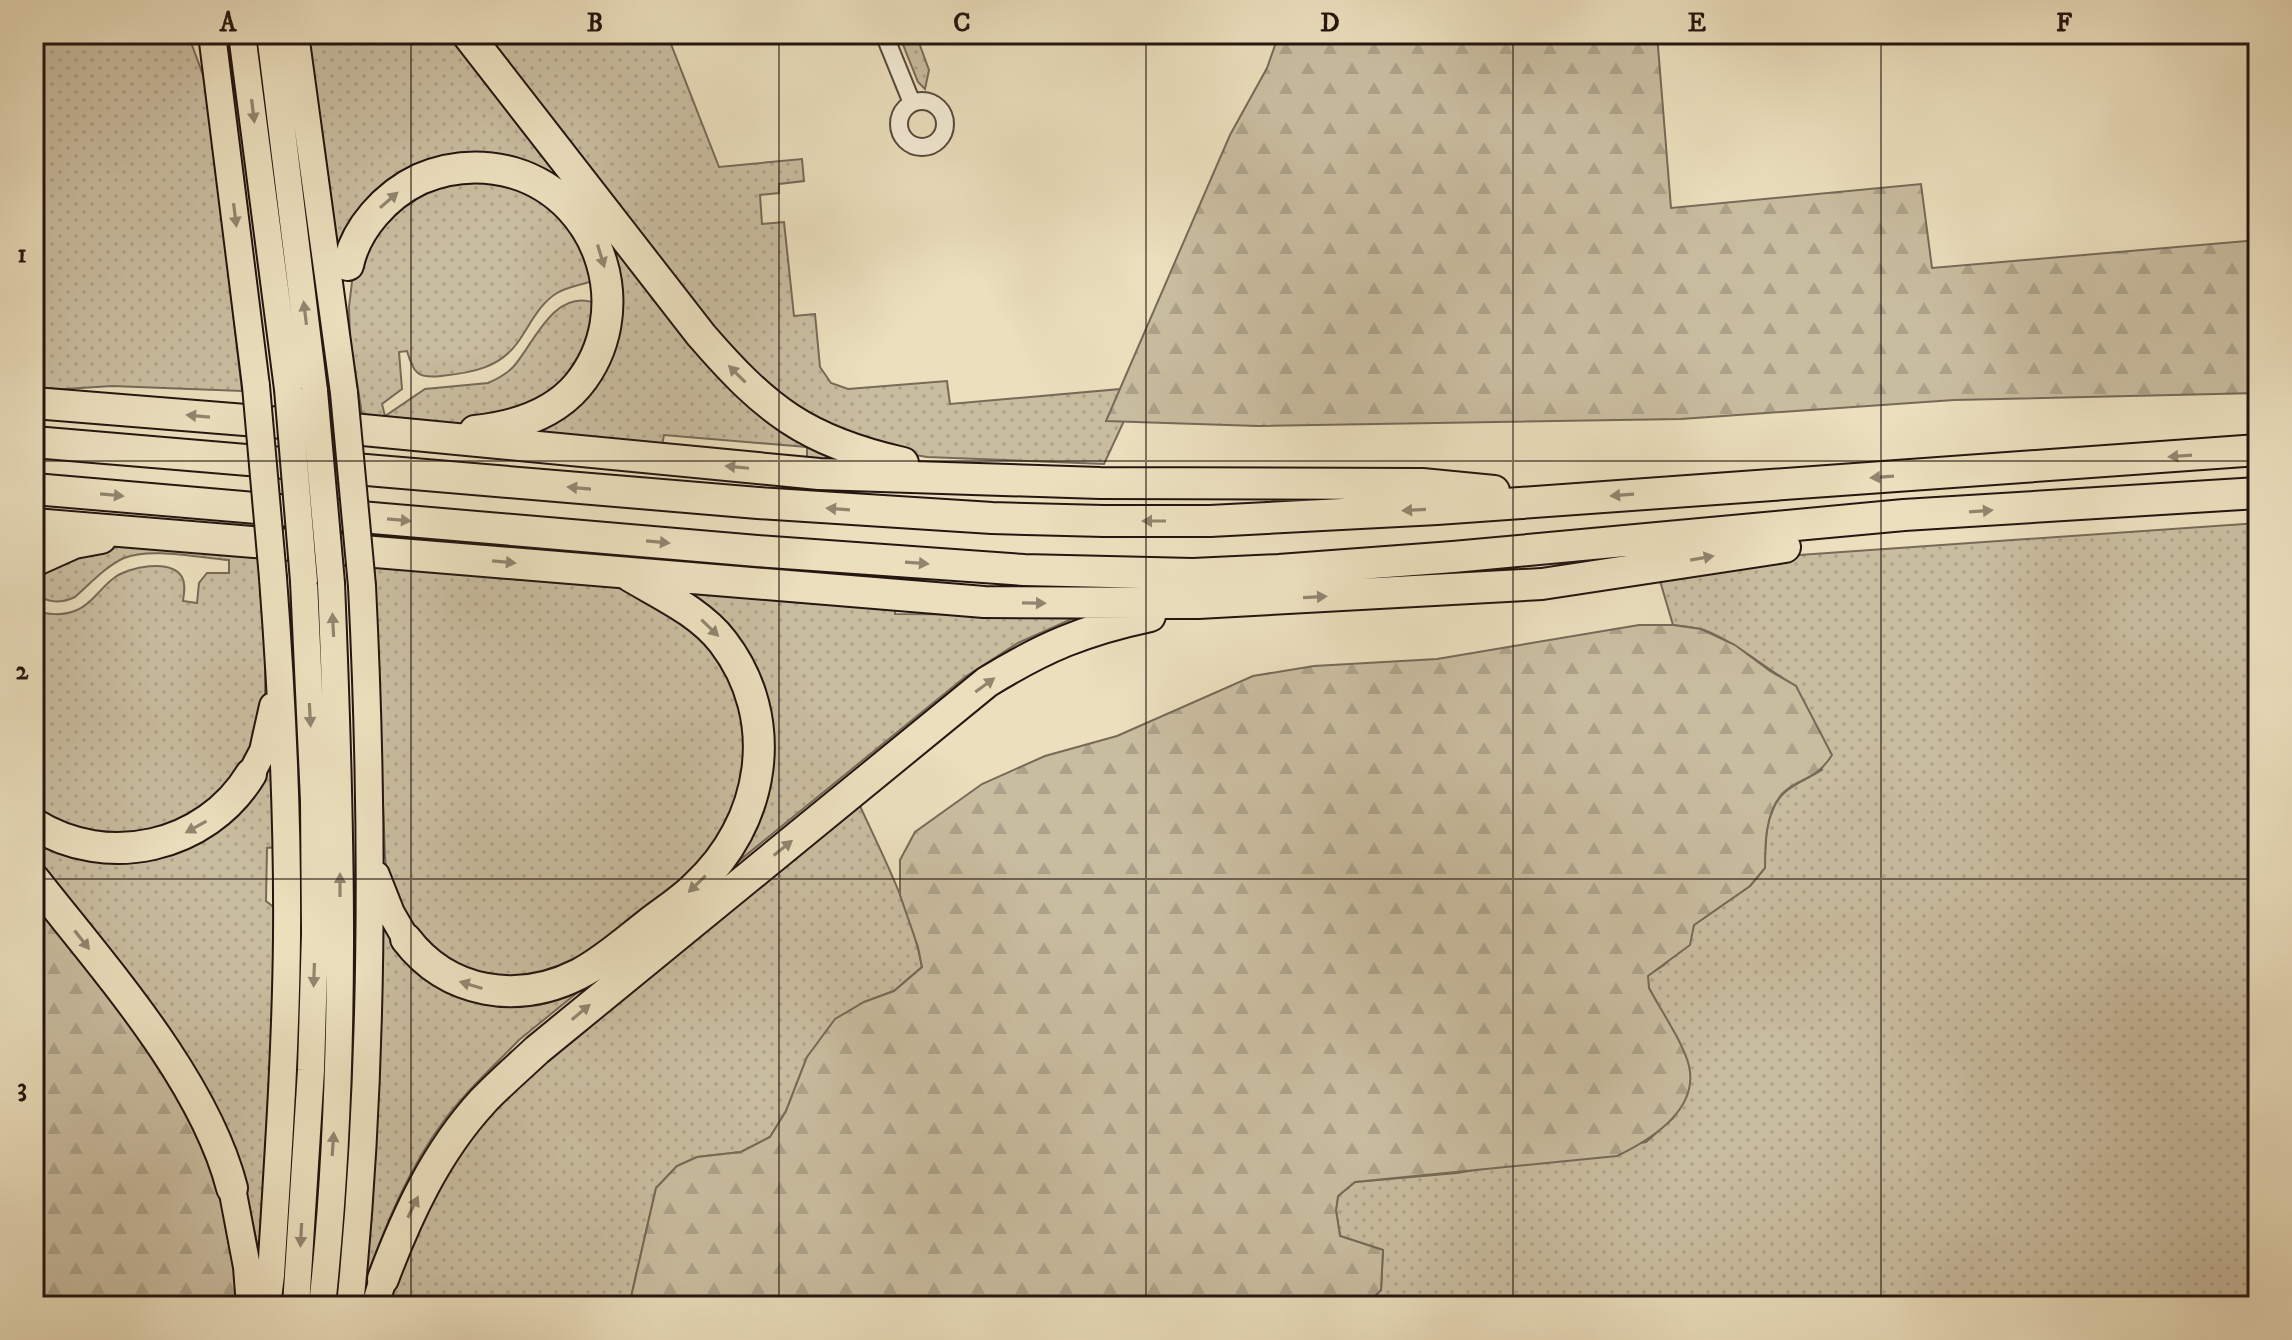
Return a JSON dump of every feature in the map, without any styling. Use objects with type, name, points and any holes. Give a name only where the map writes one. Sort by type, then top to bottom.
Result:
[{"type":"highway","points":[[196,34],[225,137]]},
{"type":"highway","points":[[212,34],[256,386],[280,663],[287,936],[283,1068],[267,1306]]},
{"type":"highway","points":[[242,34],[288,389],[304,581],[314,801],[315,933],[311,1070],[296,1306]]},
{"type":"highway","points":[[270,34],[314,391],[331,583],[340,791],[338,1073],[322,1306]]},
{"type":"highway","points":[[295,34],[344,393],[362,586],[368,706],[370,860],[365,1078],[350,1306]]},
{"type":"highway","points":[[467,34],[701,335],[763,401],[794,423],[859,454],[983,480]]},
{"type":"highway","points":[[332,427],[466,432],[522,422],[551,408],[577,386],[600,345],[606,324],[608,294],[598,245],[571,206],[552,189],[525,176],[496,168],[462,167],[435,173],[409,184],[374,213],[357,241],[348,265],[339,354]]},
{"type":"highway","points":[[34,403],[332,427],[819,474],[1100,483],[1422,484],[1547,500]]},
{"type":"highway","points":[[34,442],[742,502],[992,518],[1210,521],[1437,509],[2258,450]]},
{"type":"highway","points":[[34,489],[787,553],[1024,570],[1193,574],[1453,557],[1904,515],[2258,493]]},
{"type":"highway","points":[[34,524],[984,602],[1127,604],[1542,584],[1873,534],[1904,515]]},
{"type":"highway","points":[[34,561],[74,543],[95,538],[258,542]]},
{"type":"highway","points":[[370,860],[391,913],[406,939],[432,966],[471,987],[500,992],[526,991],[580,974],[695,887],[715,866],[741,829],[755,792],[760,750],[758,722],[750,692],[738,664],[722,640],[703,621],[621,572]]},
{"type":"highway","points":[[379,1292],[414,1203],[433,1168],[483,1102],[588,1006],[987,682],[1029,656],[1077,634],[1144,617],[1237,601]]},
{"type":"highway","points":[[34,824],[67,841],[123,848],[173,839],[207,821],[233,799],[251,774],[268,736],[280,663]]},
{"type":"highway","points":[[34,879],[120,989],[181,1075],[208,1124],[232,1188],[247,1267],[250,1306]]},
{"type":"street","points":[[884,34],[912,103]]},
{"type":"green space","points":[[34,34],[186,34],[189,37],[207,86],[242,391],[112,386],[34,391]]},
{"type":"green space","points":[[303,34],[453,34],[699,349],[838,457],[838,463],[807,461],[807,447],[664,435],[661,450],[512,437],[595,371],[596,228],[470,159],[335,255]]},
{"type":"green space","points":[[481,34],[667,34],[719,167],[802,159],[804,181],[779,184],[779,193],[760,195],[762,224],[784,222],[794,316],[815,314],[820,367],[831,383],[848,389],[947,381],[950,404],[1121,389],[1107,420],[1124,421],[1104,464],[927,457],[882,449],[807,417],[744,366]]},
{"type":"green space","points":[[1279,34],[1657,34],[1671,208],[1921,184],[1932,268],[2258,240],[2258,393],[1954,400],[1681,419],[1258,426],[1106,421],[1230,135],[1267,68]]},
{"type":"green space","points":[[918,40],[929,70],[925,89],[918,82],[902,42]]},
{"type":"green space","points":[[502,175],[579,226],[592,281],[557,293],[540,309],[511,351],[484,368],[452,375],[426,376],[414,369],[407,351],[399,352],[402,389],[382,404],[385,416],[425,389],[488,383],[502,376],[514,366],[546,321],[566,304],[592,302],[595,337],[552,398],[468,426],[363,421],[350,338],[349,307],[354,265],[368,232],[414,189]]},
{"type":"green space","points":[[2258,523],[2258,1301],[1465,1305],[1369,1302],[1381,1290],[1383,1250],[1340,1236],[1336,1210],[1338,1196],[1355,1182],[1457,1173],[1646,1142],[1673,1118],[1689,1088],[1673,1033],[1649,988],[1647,976],[1664,965],[1694,925],[1750,886],[1765,868],[1767,829],[1777,801],[1792,787],[1822,770],[1796,686],[1716,635],[1673,625],[1658,574],[1770,557]]},
{"type":"green space","points":[[97,543],[258,551],[265,639],[265,705],[250,757],[223,795],[167,831],[99,838],[34,813],[34,610],[55,614],[77,610],[120,574],[149,566],[176,571],[184,583],[183,601],[197,603],[199,583],[207,573],[229,573],[229,560],[148,553],[117,561],[70,599],[49,601],[34,593],[34,569]]},
{"type":"green space","points":[[374,560],[620,586],[652,596],[730,662],[752,752],[728,829],[686,878],[593,952],[547,975],[491,979],[445,962],[406,923],[387,874],[385,857]]},
{"type":"green space","points":[[675,588],[896,600],[895,614],[1081,615],[1018,643],[965,677],[519,1040],[460,1100],[431,1140],[400,1196],[367,1276],[363,1277],[378,917],[390,930],[511,998],[697,891],[768,731]]},
{"type":"green space","points":[[1639,625],[1701,629],[1735,645],[1796,686],[1832,755],[1819,770],[1788,789],[1776,802],[1767,830],[1765,868],[1750,886],[1694,925],[1690,945],[1648,976],[1649,988],[1686,1057],[1690,1082],[1679,1110],[1644,1141],[1617,1156],[1355,1182],[1338,1196],[1336,1210],[1340,1236],[1383,1250],[1381,1290],[1369,1302],[1346,1306],[629,1306],[656,1188],[677,1166],[697,1157],[741,1152],[770,1137],[786,1111],[807,1057],[835,1019],[864,1002],[894,991],[922,967],[900,895],[900,860],[915,832],[982,784],[1045,756],[1117,736],[1253,676],[1314,666],[1437,659]]},
{"type":"green space","points":[[268,760],[275,760],[276,847],[267,848],[266,901],[276,909],[272,1092],[261,1262],[245,1187],[116,967],[34,862],[34,834],[136,856]]},
{"type":"green space","points":[[855,795],[903,901],[922,967],[894,991],[864,1002],[807,1057],[786,1111],[770,1137],[741,1152],[697,1157],[677,1166],[656,1188],[629,1306],[381,1306],[466,1130]]},
{"type":"green space","points":[[34,899],[126,1019],[182,1104],[222,1196],[235,1245],[241,1306],[34,1306]]}]
